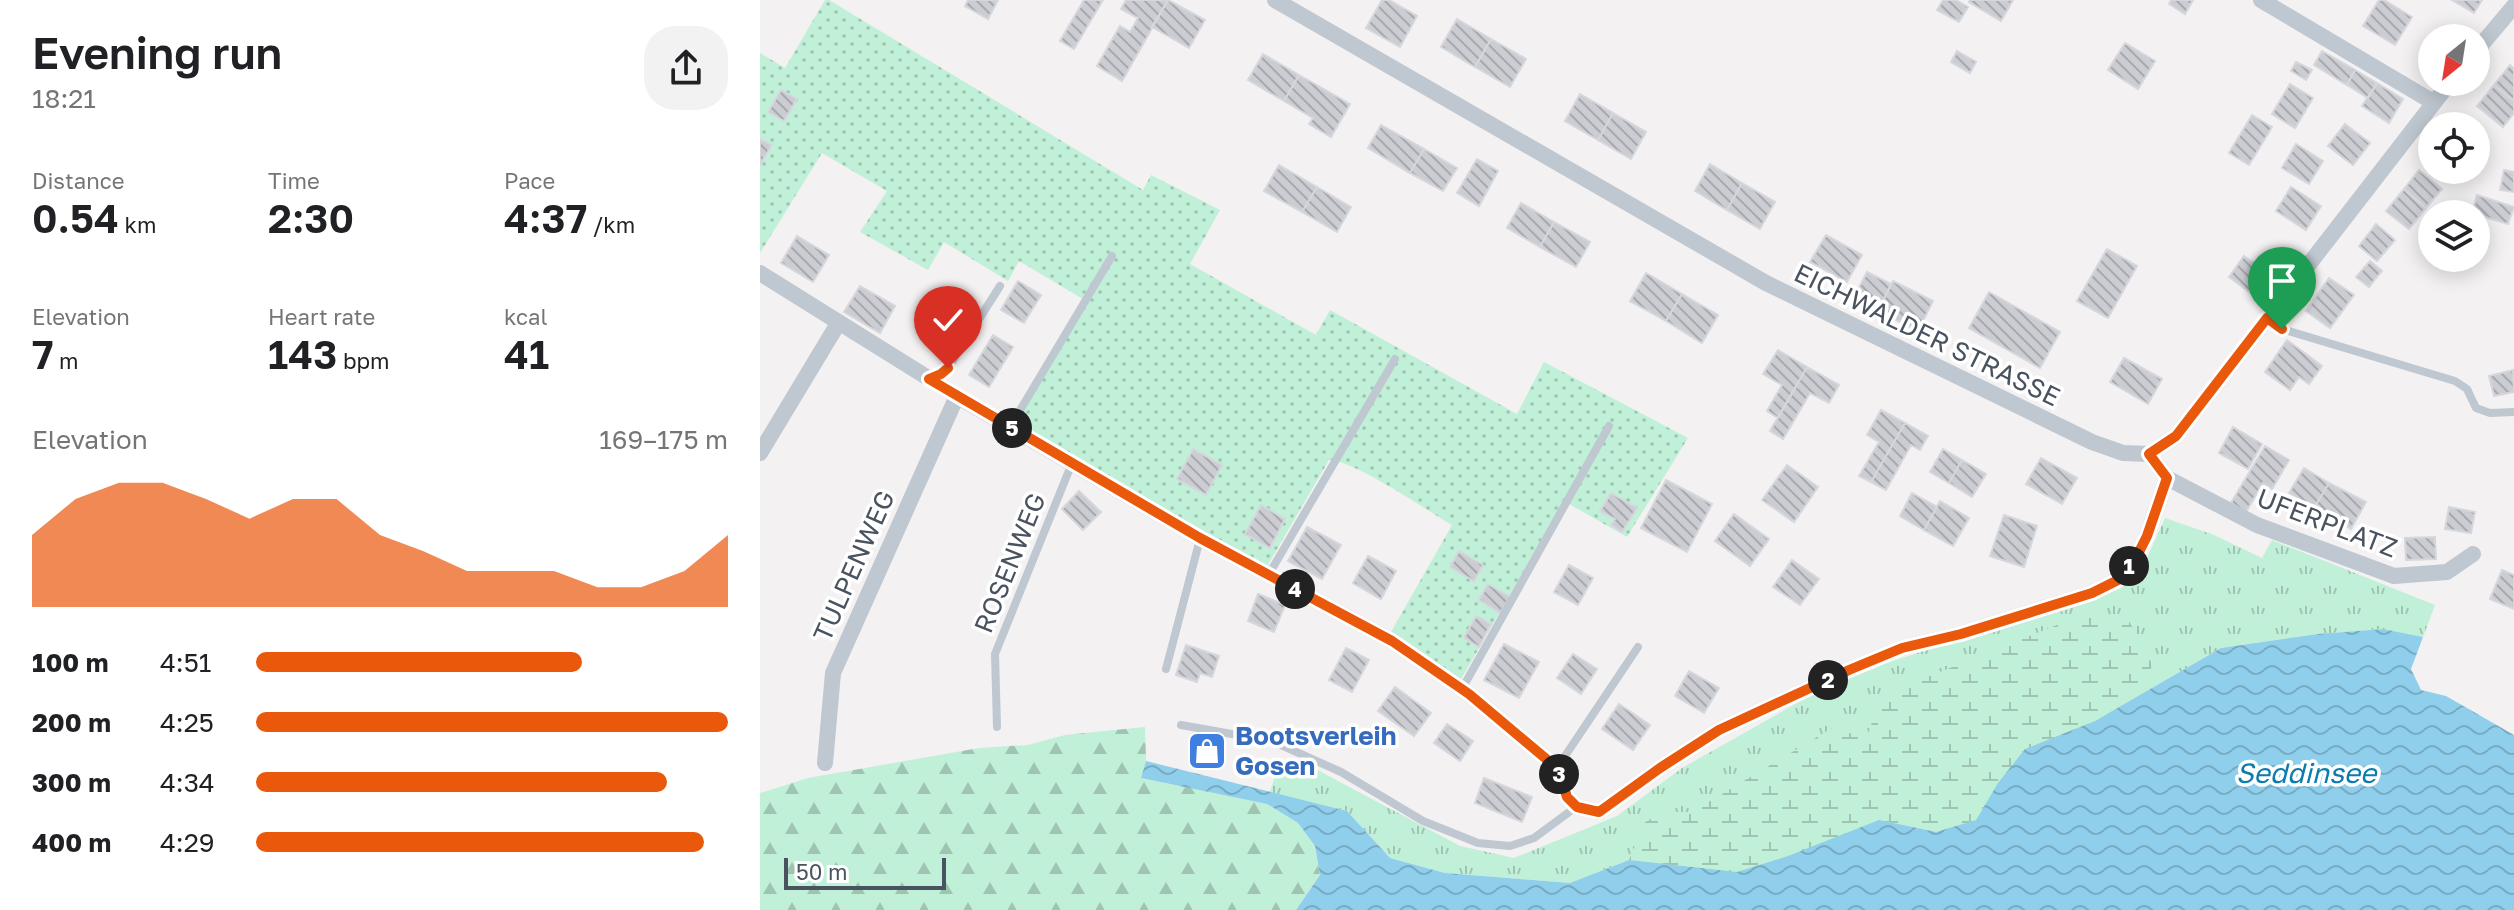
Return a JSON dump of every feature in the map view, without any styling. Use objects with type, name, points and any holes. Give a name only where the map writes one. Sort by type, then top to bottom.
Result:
[{"type":"street","name":"EICHWALDER STRASSE","points":[[1275,0],[1766,283],[2092,442],[2123,453],[2149,454]]},
{"type":"street","points":[[2261,0],[2433,102]]},
{"type":"street","points":[[2490,34],[2514,6]]},
{"type":"street","points":[[760,273],[957,396],[1200,538],[1392,641],[1462,689],[1557,768],[1567,797],[1577,807],[1599,812],[1719,730],[1849,670],[1902,648],[2092,593],[2118,580],[2137,556],[2147,536],[2167,478],[2149,454],[2176,436],[2438,96]]},
{"type":"street","points":[[760,453],[839,322]]},
{"type":"street","name":"TULPENWEG","points":[[825,763],[833,673],[957,396]]},
{"type":"street","name":"UFERPLATZ","points":[[2167,478],[2257,525],[2394,576],[2447,572],[2473,554]]},
{"type":"lane","points":[[1010,427],[1112,256]]},
{"type":"lane","points":[[929,379],[945,372],[1000,286]]},
{"type":"lane","points":[[2267,318],[2282,329],[2455,381],[2467,389],[2476,408],[2490,413],[2514,412]]},
{"type":"lane","points":[[1268,575],[1395,359]]},
{"type":"lane","points":[[1462,689],[1609,426]]},
{"type":"lane","name":"ROSENWEG","points":[[997,727],[995,654],[1072,463]]},
{"type":"lane","points":[[1166,669],[1200,538]]},
{"type":"lane","points":[[1557,768],[1638,647]]},
{"type":"lane","points":[[1181,725],[1272,741],[1341,772],[1423,821],[1478,843],[1510,846],[1534,838],[1577,807]]},
{"type":"green space","points":[[825,0],[1143,190],[1151,175],[1220,210],[1190,264],[1316,335],[1330,310],[1517,414],[1544,362],[1688,438],[1627,537],[1564,501],[1460,681],[1391,632],[1452,525],[1372,477],[1329,460],[1266,568],[1014,422],[1083,299],[1019,261],[1008,281],[944,242],[928,270],[860,232],[887,191],[822,153],[760,253],[760,53],[785,68]]},
{"type":"green space","points":[[2165,518],[2214,535],[2262,558],[2272,540],[2435,605],[2423,637],[2382,629],[2318,634],[2221,648],[2095,721],[1629,860],[1570,883],[1445,873],[1390,858],[1347,811],[1270,792],[1280,760],[1310,766],[1460,846],[1514,858],[1617,816],[1682,768],[1845,676],[2120,589],[2147,558]]},
{"type":"green space","points":[[2092,611],[2129,621],[2152,664],[2146,692],[2095,721],[1978,825],[1769,904],[1629,860],[1644,823],[1662,812],[1692,812],[1837,725],[1856,737],[1868,735],[1880,696]]},
{"type":"green space","points":[[1145,727],[1146,761],[1141,778],[1267,804],[1298,823],[1315,846],[1320,875],[1296,910],[760,910],[760,793],[808,778],[979,748],[1028,745],[1065,735]]},
{"type":"water","name":"Seddinsee","points":[[2383,629],[2423,637],[2411,669],[2421,690],[2446,696],[2514,735],[2514,910],[1296,910],[1320,875],[1315,846],[1298,823],[1267,804],[1141,778],[1146,761],[1347,811],[1390,858],[1445,873],[1570,883],[1629,860],[1737,872],[1788,856],[1879,820],[1936,832],[1976,820],[1998,783],[2025,749],[2095,721],[2221,648],[2318,634]]},
{"type":"building","points":[[968,0],[998,0],[988,19],[965,6]]},
{"type":"building","points":[[1084,0],[1103,0],[1074,49],[1060,41]]},
{"type":"building","points":[[1126,0],[1168,0],[1122,81],[1097,66],[1120,26],[1130,32],[1138,18],[1121,9]]},
{"type":"building","points":[[1168,0],[1205,20],[1189,48],[1152,27]]},
{"type":"building","points":[[1382,0],[1389,0],[1417,16],[1400,47],[1366,28]]},
{"type":"building","points":[[1943,0],[1956,0],[1968,7],[1959,22],[1937,10]]},
{"type":"building","points":[[1970,0],[2013,0],[2001,21]]},
{"type":"building","points":[[2171,0],[2193,0],[2185,14],[2169,4]]},
{"type":"building","points":[[2379,0],[2412,17],[2395,45],[2363,26]]},
{"type":"building","points":[[2452,0],[2482,0],[2474,13]]},
{"type":"building","points":[[1457,19],[1491,39],[1475,67],[1441,47]]},
{"type":"building","points":[[1491,39],[1526,59],[1510,87],[1475,67]]},
{"type":"building","points":[[2125,43],[2155,61],[2138,89],[2108,70]]},
{"type":"building","points":[[1957,51],[1976,62],[1970,73],[1951,62]]},
{"type":"building","points":[[2322,51],[2355,70],[2347,85],[2314,65]]},
{"type":"building","points":[[1263,54],[1299,75],[1284,101],[1248,80]]},
{"type":"building","points":[[2296,62],[2312,70],[2306,80],[2291,71]]},
{"type":"building","points":[[2510,65],[2514,69],[2514,101],[2494,85]]},
{"type":"building","points":[[2355,70],[2377,83],[2368,98],[2347,85]]},
{"type":"building","points":[[1299,75],[1350,104],[1331,137],[1309,124],[1313,118],[1284,101]]},
{"type":"building","points":[[2377,83],[2403,99],[2389,123],[2362,106]]},
{"type":"building","points":[[2290,84],[2313,98],[2295,128],[2272,114]]},
{"type":"building","points":[[2494,85],[2514,101],[2514,113],[2503,127],[2490,116],[2490,112],[2477,106],[2485,96],[2490,96]]},
{"type":"building","points":[[781,90],[797,99],[784,121],[768,112]]},
{"type":"building","points":[[1580,94],[1613,113],[1598,140],[1565,121]]},
{"type":"building","points":[[1613,113],[1646,132],[1631,159],[1598,140]]},
{"type":"building","points":[[2252,115],[2272,127],[2249,165],[2229,153]]},
{"type":"building","points":[[2345,124],[2370,143],[2353,165],[2328,146]]},
{"type":"building","points":[[1381,125],[1424,149],[1410,173],[1368,148]]},
{"type":"building","points":[[760,139],[772,145],[760,165]]},
{"type":"building","points":[[2296,144],[2323,161],[2309,184],[2282,168]]},
{"type":"building","points":[[1424,149],[1457,168],[1443,191],[1410,173]]},
{"type":"building","points":[[1477,159],[1498,171],[1479,206],[1457,193]]},
{"type":"building","points":[[1710,164],[1742,183],[1727,210],[1695,191]]},
{"type":"building","points":[[1279,165],[1317,187],[1302,212],[1264,191]]},
{"type":"building","points":[[2504,170],[2514,172],[2514,192],[2500,190]]},
{"type":"building","points":[[2418,171],[2418,184],[2436,184],[2442,189],[2433,200],[2418,201],[2404,189]]},
{"type":"building","points":[[1742,183],[1775,202],[1760,229],[1727,210]]},
{"type":"building","points":[[1317,187],[1351,207],[1337,232],[1302,212]]},
{"type":"building","points":[[2291,187],[2321,206],[2306,230],[2276,211]]},
{"type":"building","points":[[2404,189],[2418,201],[2418,218],[2409,229],[2386,211]]},
{"type":"building","points":[[2477,195],[2514,207],[2508,224],[2490,218],[2490,200],[2476,200]]},
{"type":"building","points":[[1521,203],[1554,222],[1540,247],[1507,228]]},
{"type":"building","points":[[1554,222],[1590,242],[1576,267],[1540,247]]},
{"type":"building","points":[[2376,224],[2395,240],[2377,261],[2359,246]]},
{"type":"building","points":[[1826,235],[1862,255],[1847,282],[1810,262]]},
{"type":"building","points":[[797,236],[829,255],[813,282],[781,263]]},
{"type":"building","points":[[2107,249],[2137,266],[2108,318],[2077,301]]},
{"type":"building","points":[[2244,256],[2267,272],[2251,293],[2229,277]]},
{"type":"building","points":[[2370,261],[2382,271],[2369,287],[2356,277]]},
{"type":"building","points":[[1867,272],[1891,284],[1878,311],[1853,299]]},
{"type":"building","points":[[1646,273],[1682,294],[1666,321],[1630,301]]},
{"type":"building","points":[[2329,278],[2354,295],[2330,328],[2306,311]]},
{"type":"building","points":[[1018,281],[1041,295],[1024,323],[1001,310]]},
{"type":"building","points":[[1893,281],[1933,301],[1918,331],[1878,311]]},
{"type":"building","points":[[860,286],[895,306],[880,333],[844,312]]},
{"type":"building","points":[[1989,292],[2060,332],[2040,368],[1969,328]]},
{"type":"building","points":[[1682,294],[1718,315],[1702,343],[1666,321]]},
{"type":"building","points":[[993,335],[1013,347],[989,387],[969,375]]},
{"type":"building","points":[[2287,340],[2322,366],[2309,384],[2299,377],[2290,390],[2265,372]]},
{"type":"building","points":[[1778,350],[1807,367],[1778,418],[1767,411],[1782,385],[1763,374]]},
{"type":"building","points":[[2124,358],[2162,379],[2148,404],[2110,382]]},
{"type":"building","points":[[1807,367],[1839,385],[1829,403],[1810,393],[1783,439],[1770,431]]},
{"type":"building","points":[[2513,370],[2514,392],[2494,396],[2489,376]]},
{"type":"building","points":[[1881,410],[1905,423],[1871,482],[1859,476],[1879,442],[1867,435]]},
{"type":"building","points":[[1905,423],[1928,436],[1920,450],[1911,445],[1886,490],[1871,482]]},
{"type":"building","points":[[2233,427],[2262,444],[2248,469],[2219,453]]},
{"type":"building","points":[[2265,446],[2289,460],[2272,489],[2263,483],[2246,512],[2231,503]]},
{"type":"building","points":[[1193,449],[1222,465],[1206,495],[1177,479]]},
{"type":"building","points":[[1943,449],[1962,460],[1949,483],[1930,472]]},
{"type":"building","points":[[2041,458],[2077,478],[2062,504],[2026,484]]},
{"type":"building","points":[[1962,460],[1986,474],[1972,497],[1949,483]]},
{"type":"building","points":[[1787,465],[1818,487],[1794,522],[1762,500]]},
{"type":"building","points":[[2304,468],[2329,483],[2314,508],[2289,493]]},
{"type":"building","points":[[1666,480],[1712,504],[1687,552],[1641,528]]},
{"type":"building","points":[[2329,483],[2366,502],[2351,529],[2314,508]]},
{"type":"building","points":[[1079,491],[1101,512],[1083,530],[1062,509]]},
{"type":"building","points":[[1611,493],[1637,508],[1622,532],[1611,525],[1615,519],[1600,511]]},
{"type":"building","points":[[1912,493],[1937,507],[1924,530],[1900,516]]},
{"type":"building","points":[[1940,501],[1969,518],[1953,546],[1924,530]]},
{"type":"building","points":[[1261,505],[1285,519],[1270,548],[1245,534]]},
{"type":"building","points":[[2449,507],[2475,512],[2471,533],[2445,529]]},
{"type":"building","points":[[1734,514],[1769,539],[1750,566],[1715,541]]},
{"type":"building","points":[[2004,515],[2037,526],[2024,567],[1990,556]]},
{"type":"building","points":[[1307,527],[1341,545],[1322,579],[1288,561]]},
{"type":"building","points":[[2435,537],[2436,559],[2406,560],[2405,538]]},
{"type":"building","points":[[1459,551],[1483,565],[1474,581],[1450,567]]},
{"type":"building","points":[[1368,556],[1396,571],[1381,599],[1353,583]]},
{"type":"building","points":[[1792,560],[1819,579],[1800,605],[1773,587]]},
{"type":"building","points":[[1569,565],[1593,578],[1578,605],[1554,592]]},
{"type":"building","points":[[2502,570],[2514,575],[2514,609],[2490,599]]},
{"type":"building","points":[[1488,584],[1510,597],[1500,613],[1479,600]]},
{"type":"building","points":[[1258,594],[1285,605],[1274,632],[1248,621]]},
{"type":"building","points":[[1476,616],[1491,624],[1479,647],[1464,638]]},
{"type":"building","points":[[1504,644],[1539,662],[1519,698],[1484,680]]},
{"type":"building","points":[[1186,645],[1219,656],[1212,677],[1200,673],[1197,682],[1176,675]]},
{"type":"building","points":[[1346,648],[1369,660],[1352,692],[1329,680]]},
{"type":"building","points":[[1573,654],[1597,669],[1581,694],[1557,678]]},
{"type":"building","points":[[1689,671],[1719,688],[1704,713],[1675,696]]},
{"type":"building","points":[[1395,687],[1431,713],[1414,736],[1378,711]]},
{"type":"building","points":[[1619,704],[1650,725],[1633,750],[1602,729]]},
{"type":"building","points":[[1447,724],[1473,741],[1460,761],[1434,743]]},
{"type":"building","points":[[1484,778],[1532,797],[1522,822],[1475,803]]},
{"type":"place","name":"Bootsverleih Gosen","points":[[1207,751]]},
{"type":"route","points":[[948,368],[929,379],[1200,538],[1392,641],[1469,694],[1557,768],[1567,797],[1577,807],[1599,812],[1719,730],[1849,670],[1902,648],[1961,634],[2092,593],[2118,580],[2137,556],[2147,536],[2167,478],[2149,454],[2176,436],[2267,318],[2282,329]]}]
